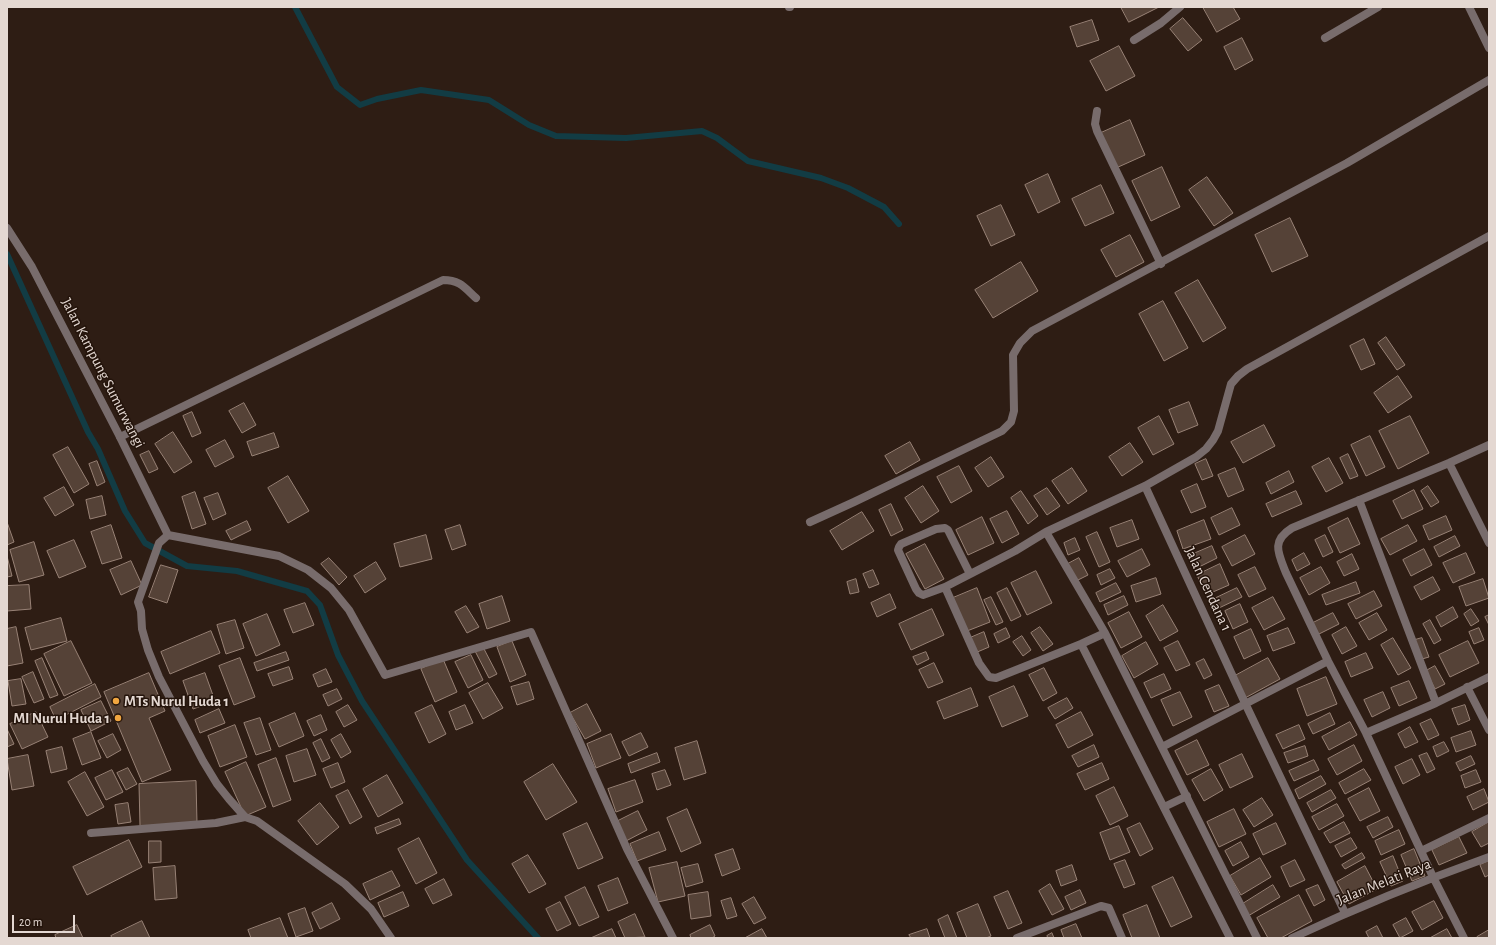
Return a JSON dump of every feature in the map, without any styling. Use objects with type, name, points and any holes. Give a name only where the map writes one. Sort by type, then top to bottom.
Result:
[{"type":"street","points":[[1134,40],[1162,23],[1180,7]]},
{"type":"street","points":[[1325,38],[1378,7]]},
{"type":"street","points":[[1469,7],[1489,48]]},
{"type":"street","points":[[810,522],[1002,431],[1011,422],[1014,411],[1013,355],[1020,343],[1032,331],[1161,264],[1347,163],[1489,80]]},
{"type":"street","points":[[1097,111],[1095,124],[1097,131],[1161,264]]},
{"type":"street","name":"Jalan Kampung Sumurwangi","points":[[7,228],[32,267],[120,436],[168,535]]},
{"type":"street","points":[[970,574],[948,530],[945,528],[936,529],[901,544],[899,547],[898,550],[919,593],[923,595],[945,587],[1015,551],[1046,532],[1145,486],[1196,457],[1206,449],[1218,431],[1231,384],[1247,369],[1489,236]]},
{"type":"street","points":[[120,436],[443,280],[460,282],[476,298]]},
{"type":"street","points":[[1464,938],[1433,877],[1366,733],[1328,661],[1286,573],[1280,559],[1278,542],[1283,534],[1292,528],[1489,445]]},
{"type":"street","points":[[1449,463],[1489,543]]},
{"type":"street","name":"Jalan Cendana 1","points":[[1145,486],[1345,913]]},
{"type":"street","points":[[1360,500],[1436,703]]},
{"type":"street","points":[[1046,532],[1106,633],[1257,938]]},
{"type":"street","points":[[245,817],[217,784],[203,761],[159,677],[148,650],[142,629],[141,611],[138,602],[159,543],[168,535],[279,556],[308,570],[331,588],[349,610],[386,675],[531,632],[627,849],[673,938]]},
{"type":"street","points":[[945,587],[978,663],[988,677],[996,678],[1106,633]]},
{"type":"street","points":[[1081,644],[1230,938]]},
{"type":"street","points":[[1162,747],[1328,661]]},
{"type":"street","points":[[1366,733],[1436,703],[1489,677]]},
{"type":"street","points":[[1467,687],[1489,730]]},
{"type":"street","points":[[1164,807],[1187,796]]},
{"type":"street","points":[[90,833],[216,823],[245,817],[257,821],[345,884],[371,910],[391,938]]},
{"type":"street","points":[[1421,851],[1489,818]]},
{"type":"street","name":"Jalan Melati Raya","points":[[1292,938],[1345,913],[1489,856]]},
{"type":"street","points":[[1017,938],[1101,906],[1109,908],[1122,938]]},
{"type":"building","points":[[1121,7],[1159,7],[1129,22]]},
{"type":"building","points":[[1203,7],[1233,7],[1240,19],[1217,32]]},
{"type":"building","points":[[1183,18],[1202,40],[1188,51],[1170,29]]},
{"type":"building","points":[[1092,20],[1099,40],[1077,47],[1070,27]]},
{"type":"building","points":[[1242,38],[1253,60],[1235,70],[1224,47]]},
{"type":"building","points":[[1119,46],[1135,76],[1106,91],[1090,61]]},
{"type":"building","points":[[1130,120],[1145,155],[1116,168],[1101,133]]},
{"type":"building","points":[[1162,167],[1180,207],[1151,221],[1132,181]]},
{"type":"building","points":[[1048,174],[1060,202],[1038,213],[1025,185]]},
{"type":"building","points":[[1207,177],[1233,213],[1214,226],[1189,190]]},
{"type":"building","points":[[1101,185],[1114,213],[1085,226],[1072,199]]},
{"type":"building","points":[[1001,205],[1015,235],[991,246],[977,216]]},
{"type":"building","points":[[1290,218],[1308,256],[1272,272],[1255,235]]},
{"type":"building","points":[[1130,235],[1144,262],[1116,277],[1101,250]]},
{"type":"building","points":[[1021,262],[1038,291],[993,318],[975,290]]},
{"type":"building","points":[[1198,280],[1226,328],[1203,342],[1175,293]]},
{"type":"building","points":[[1163,301],[1188,348],[1164,361],[1139,314]]},
{"type":"building","points":[[1386,337],[1405,365],[1397,370],[1378,343]]},
{"type":"building","points":[[1364,339],[1375,364],[1361,370],[1350,346]]},
{"type":"building","points":[[1398,376],[1412,397],[1388,413],[1374,393]]},
{"type":"building","points":[[1189,402],[1198,425],[1178,433],[1169,410]]},
{"type":"building","points":[[244,403],[256,425],[242,433],[229,411]]},
{"type":"building","points":[[192,412],[201,433],[192,437],[183,416]]},
{"type":"building","points":[[1159,416],[1174,444],[1153,455],[1138,428]]},
{"type":"building","points":[[1410,416],[1429,453],[1398,469],[1379,431]]},
{"type":"building","points":[[1264,425],[1275,446],[1243,463],[1231,442]]},
{"type":"building","points":[[173,432],[192,462],[174,473],[155,444]]},
{"type":"building","points":[[274,433],[279,447],[252,456],[247,442]]},
{"type":"building","points":[[1370,436],[1385,467],[1366,476],[1351,445]]},
{"type":"building","points":[[225,440],[234,457],[215,467],[206,450]]},
{"type":"building","points":[[910,442],[920,460],[896,474],[885,456]]},
{"type":"building","points":[[1130,443],[1143,462],[1122,476],[1109,457]]},
{"type":"building","points":[[68,447],[89,484],[74,493],[53,455]]},
{"type":"building","points":[[149,451],[158,469],[149,473],[140,455]]},
{"type":"building","points":[[1348,454],[1358,476],[1350,479],[1340,458]]},
{"type":"building","points":[[991,457],[1004,477],[988,487],[975,468]]},
{"type":"building","points":[[1329,458],[1343,483],[1326,492],[1312,467]]},
{"type":"building","points":[[1206,459],[1213,476],[1202,480],[1195,464]]},
{"type":"building","points":[[97,461],[105,482],[97,486],[89,464]]},
{"type":"building","points":[[959,466],[972,491],[951,503],[937,477]]},
{"type":"building","points":[[1072,468],[1087,491],[1068,504],[1052,481]]},
{"type":"building","points":[[1235,468],[1244,490],[1228,497],[1218,475]]},
{"type":"building","points":[[1289,471],[1294,482],[1271,494],[1266,483]]},
{"type":"building","points":[[288,476],[309,511],[288,523],[268,488]]},
{"type":"building","points":[[1197,484],[1206,507],[1191,513],[1181,491]]},
{"type":"building","points":[[923,486],[939,511],[921,523],[905,498]]},
{"type":"building","points":[[1428,486],[1439,502],[1431,507],[1421,491]]},
{"type":"building","points":[[64,487],[74,505],[55,516],[44,498]]},
{"type":"building","points":[[1047,488],[1060,506],[1047,515],[1034,496]]},
{"type":"building","points":[[1414,490],[1423,509],[1402,519],[1393,501]]},
{"type":"building","points":[[1021,491],[1038,516],[1028,524],[1011,498]]},
{"type":"building","points":[[1296,491],[1302,504],[1272,517],[1266,504]]},
{"type":"building","points":[[195,492],[206,524],[192,529],[182,497]]},
{"type":"building","points":[[218,493],[226,514],[213,520],[204,498]]},
{"type":"building","points":[[102,496],[106,515],[90,519],[86,500]]},
{"type":"building","points":[[891,504],[903,530],[891,536],[879,510]]},
{"type":"building","points":[[1232,508],[1240,525],[1219,535],[1211,518]]},
{"type":"building","points":[[1007,511],[1019,534],[1002,543],[990,519]]},
{"type":"building","points":[[862,512],[874,531],[842,550],[830,531]]},
{"type":"building","points":[[1446,516],[1452,530],[1429,540],[1423,526]]},
{"type":"building","points":[[982,517],[994,543],[968,555],[956,530]]},
{"type":"building","points":[[1348,518],[1360,544],[1340,553],[1328,528]]},
{"type":"building","points":[[1132,520],[1139,539],[1117,547],[1110,528]]},
{"type":"building","points":[[1204,520],[1211,539],[1183,549],[1177,531]]},
{"type":"building","points":[[247,521],[251,530],[231,540],[226,531]]},
{"type":"building","points":[[7,522],[14,542],[7,545]]},
{"type":"building","points":[[111,525],[122,558],[102,564],[91,532]]},
{"type":"building","points":[[460,525],[466,545],[452,550],[445,530]]},
{"type":"building","points":[[1408,525],[1417,541],[1390,555],[1381,539]]},
{"type":"building","points":[[1097,532],[1110,562],[1099,567],[1086,537]]},
{"type":"building","points":[[426,535],[432,559],[400,567],[394,544]]},
{"type":"building","points":[[1245,535],[1255,554],[1232,566],[1222,547]]},
{"type":"building","points":[[1325,535],[1333,552],[1323,557],[1315,540]]},
{"type":"building","points":[[1455,536],[1460,546],[1439,557],[1434,547]]},
{"type":"building","points":[[1075,538],[1080,550],[1068,555],[1064,543]]},
{"type":"building","points":[[74,540],[86,567],[59,578],[47,551]]},
{"type":"building","points":[[34,542],[44,575],[19,582],[10,550]]},
{"type":"building","points":[[925,544],[944,579],[925,589],[906,554]]},
{"type":"building","points":[[1212,546],[1217,558],[1197,568],[1191,555]]},
{"type":"building","points":[[1142,549],[1150,565],[1127,577],[1118,561]]},
{"type":"building","points":[[1424,549],[1432,565],[1411,576],[1403,560]]},
{"type":"building","points":[[1304,553],[1310,564],[1297,571],[1292,560]]},
{"type":"building","points":[[1466,553],[1475,573],[1453,583],[1443,563]]},
{"type":"building","points":[[1352,554],[1359,569],[1344,576],[1337,562]]},
{"type":"building","points":[[7,556],[12,576],[7,577]]},
{"type":"building","points":[[329,558],[347,577],[339,585],[321,564]]},
{"type":"building","points":[[1079,558],[1088,575],[1076,581],[1066,565]]},
{"type":"building","points":[[131,561],[142,585],[121,595],[110,570]]},
{"type":"building","points":[[376,562],[386,579],[365,593],[354,576]]},
{"type":"building","points":[[1220,564],[1229,585],[1206,595],[1197,575]]},
{"type":"building","points":[[161,565],[178,570],[167,603],[149,597]]},
{"type":"building","points":[[1255,567],[1266,589],[1249,597],[1238,575]]},
{"type":"building","points":[[1321,567],[1330,583],[1309,595],[1300,578]]},
{"type":"building","points":[[1110,569],[1115,578],[1101,585],[1097,575]]},
{"type":"building","points":[[873,570],[879,584],[869,588],[863,574]]},
{"type":"building","points":[[1036,571],[1052,603],[1027,615],[1011,583]]},
{"type":"building","points":[[1433,577],[1440,590],[1421,600],[1414,587]]},
{"type":"building","points":[[1156,578],[1161,594],[1136,602],[1131,586]]},
{"type":"building","points":[[856,579],[859,592],[850,594],[847,582]]},
{"type":"building","points":[[1483,579],[1489,598],[1466,606],[1459,587]]},
{"type":"building","points":[[1356,582],[1360,593],[1326,605],[1322,595]]},
{"type":"building","points":[[1116,583],[1121,592],[1100,602],[1096,593]]},
{"type":"building","points":[[29,585],[31,609],[7,611],[7,586]]},
{"type":"building","points":[[977,588],[990,622],[967,631],[953,598]]},
{"type":"building","points":[[1007,588],[1021,616],[1011,621],[997,593]]},
{"type":"building","points":[[1237,588],[1242,597],[1219,608],[1214,599]]},
{"type":"building","points":[[1374,591],[1382,606],[1356,619],[1348,604]]},
{"type":"building","points":[[890,594],[896,608],[877,617],[871,603]]},
{"type":"building","points":[[502,596],[510,621],[487,629],[479,604]]},
{"type":"building","points":[[1124,596],[1128,605],[1108,615],[1104,605]]},
{"type":"building","points":[[991,597],[1003,622],[996,625],[984,600]]},
{"type":"building","points":[[1273,597],[1285,619],[1264,630],[1252,608]]},
{"type":"building","points":[[305,603],[314,625],[293,633],[284,610]]},
{"type":"building","points":[[1240,604],[1248,622],[1233,629],[1225,611]]},
{"type":"building","points":[[1163,605],[1178,631],[1160,641],[1146,616]]},
{"type":"building","points":[[466,606],[479,627],[467,633],[455,612]]},
{"type":"building","points":[[1453,607],[1458,617],[1441,627],[1436,617]]},
{"type":"building","points":[[932,609],[944,635],[911,650],[899,624]]},
{"type":"building","points":[[1471,609],[1479,621],[1471,626],[1464,614]]},
{"type":"building","points":[[1129,612],[1142,637],[1121,648],[1108,623]]},
{"type":"building","points":[[1333,613],[1339,624],[1317,635],[1311,624]]},
{"type":"building","points":[[1377,613],[1387,630],[1369,640],[1359,623]]},
{"type":"building","points":[[267,614],[280,645],[256,656],[243,624]]},
{"type":"building","points":[[1489,615],[1489,625],[1485,617]]},
{"type":"building","points":[[61,618],[67,641],[31,650],[25,628]]},
{"type":"building","points":[[235,620],[244,648],[226,654],[217,625]]},
{"type":"building","points":[[1430,620],[1441,640],[1434,644],[1423,624]]},
{"type":"building","points":[[16,627],[23,663],[7,666],[7,629]]},
{"type":"building","points":[[1040,627],[1053,644],[1043,651],[1031,633]]},
{"type":"building","points":[[1346,627],[1357,646],[1342,654],[1332,635]]},
{"type":"building","points":[[1006,628],[1010,637],[998,643],[994,634]]},
{"type":"building","points":[[1288,628],[1295,643],[1273,651],[1267,636]]},
{"type":"building","points":[[1479,628],[1484,640],[1474,644],[1469,632]]},
{"type":"building","points":[[1251,629],[1261,651],[1244,659],[1234,637]]},
{"type":"building","points":[[211,631],[220,653],[170,674],[161,652]]},
{"type":"building","points":[[984,632],[989,647],[975,653],[970,638]]},
{"type":"building","points":[[1022,636],[1031,650],[1023,656],[1013,642]]},
{"type":"building","points":[[1393,638],[1411,668],[1398,675],[1381,645]]},
{"type":"building","points":[[1422,638],[1429,657],[1422,659],[1415,640]]},
{"type":"building","points":[[71,641],[92,683],[64,696],[44,654]]},
{"type":"building","points":[[512,641],[526,675],[510,682],[497,647]]},
{"type":"building","points":[[1178,641],[1190,665],[1176,671],[1164,648]]},
{"type":"building","points":[[1468,641],[1479,663],[1450,677],[1439,655]]},
{"type":"building","points":[[1146,642],[1158,664],[1134,678],[1122,656]]},
{"type":"building","points":[[483,647],[497,674],[489,678],[475,651]]},
{"type":"building","points":[[286,652],[289,660],[257,671],[254,663]]},
{"type":"building","points":[[926,652],[929,659],[917,665],[913,657]]},
{"type":"building","points":[[1366,653],[1373,668],[1351,677],[1345,662]]},
{"type":"building","points":[[471,655],[483,680],[468,688],[455,662]]},
{"type":"building","points":[[42,658],[58,695],[50,698],[35,661]]},
{"type":"building","points":[[240,658],[255,697],[234,705],[219,666]]},
{"type":"building","points":[[1268,658],[1280,679],[1245,698],[1233,677]]},
{"type":"building","points":[[443,659],[457,692],[435,702],[421,669]]},
{"type":"building","points":[[1204,659],[1212,675],[1204,679],[1196,663]]},
{"type":"building","points":[[934,663],[943,682],[928,688],[919,670]]},
{"type":"building","points":[[1435,666],[1445,684],[1435,689],[1426,671]]},
{"type":"building","points":[[289,667],[293,679],[273,686],[268,674]]},
{"type":"building","points":[[1044,668],[1057,693],[1043,701],[1029,675]]},
{"type":"building","points":[[326,669],[332,682],[318,687],[313,675]]},
{"type":"building","points":[[33,672],[44,699],[34,703],[22,677]]},
{"type":"building","points":[[149,673],[165,711],[149,718],[171,770],[142,782],[104,692]]},
{"type":"building","points":[[205,673],[215,701],[193,709],[183,681]]},
{"type":"building","points":[[1164,674],[1171,689],[1151,698],[1144,683]]},
{"type":"building","points":[[1326,677],[1337,704],[1307,716],[1297,689]]},
{"type":"building","points":[[21,679],[26,704],[12,706],[8,681]]},
{"type":"building","points":[[1409,681],[1417,698],[1399,706],[1391,688]]},
{"type":"building","points":[[529,682],[534,699],[517,705],[511,687]]},
{"type":"building","points":[[488,683],[503,708],[483,719],[469,693]]},
{"type":"building","points":[[95,684],[101,697],[56,720],[50,707]]},
{"type":"building","points":[[1219,685],[1229,706],[1214,712],[1205,691]]},
{"type":"building","points":[[1014,686],[1028,716],[1002,727],[989,697]]},
{"type":"building","points":[[971,688],[978,706],[944,719],[937,702]]},
{"type":"building","points":[[337,689],[342,699],[328,706],[323,695]]},
{"type":"building","points":[[1180,692],[1192,717],[1173,726],[1161,700]]},
{"type":"building","points":[[1383,692],[1390,708],[1372,717],[1364,700]]},
{"type":"building","points":[[1067,698],[1073,708],[1055,719],[1048,708]]},
{"type":"building","points":[[101,701],[111,721],[91,731],[81,710]]},
{"type":"building","points":[[587,704],[601,731],[585,739],[570,713]]},
{"type":"building","points":[[348,705],[357,720],[344,727],[336,712]]},
{"type":"building","points":[[432,705],[446,734],[429,743],[415,713]]},
{"type":"building","points":[[465,705],[473,723],[456,730],[449,712]]},
{"type":"building","points":[[1465,705],[1470,720],[1458,725],[1452,709]]},
{"type":"building","points":[[219,709],[225,723],[200,733],[195,720]]},
{"type":"building","points":[[36,712],[48,737],[22,749],[10,724]]},
{"type":"building","points":[[1081,712],[1093,735],[1068,748],[1056,725]]},
{"type":"building","points":[[295,713],[304,736],[279,747],[269,724]]},
{"type":"building","points":[[1330,713],[1335,724],[1313,734],[1308,724]]},
{"type":"building","points":[[321,715],[327,730],[314,736],[307,721]]},
{"type":"building","points":[[260,718],[271,750],[256,755],[244,723]]},
{"type":"building","points":[[1431,719],[1439,735],[1428,740],[1420,724]]},
{"type":"building","points":[[1350,722],[1357,735],[1329,750],[1322,737]]},
{"type":"building","points":[[235,725],[247,757],[220,767],[208,736]]},
{"type":"building","points":[[1299,725],[1305,739],[1283,749],[1276,735]]},
{"type":"building","points":[[1410,727],[1418,742],[1405,748],[1398,734]]},
{"type":"building","points":[[7,729],[14,744],[7,747]]},
{"type":"building","points":[[1471,731],[1476,745],[1456,752],[1451,738]]},
{"type":"building","points":[[91,732],[101,758],[82,765],[73,739]]},
{"type":"building","points":[[641,733],[648,747],[629,756],[622,742]]},
{"type":"building","points":[[113,734],[121,750],[107,758],[98,741]]},
{"type":"building","points":[[341,734],[351,752],[341,758],[331,740]]},
{"type":"building","points":[[611,734],[621,758],[596,768],[587,744]]},
{"type":"building","points":[[321,739],[330,758],[322,762],[313,743]]},
{"type":"building","points":[[1197,740],[1209,765],[1187,775],[1175,751]]},
{"type":"building","points":[[697,741],[706,773],[684,780],[675,748]]},
{"type":"building","points":[[1444,742],[1449,751],[1437,757],[1433,747]]},
{"type":"building","points":[[1094,745],[1099,757],[1078,767],[1072,756]]},
{"type":"building","points":[[1354,745],[1362,761],[1337,775],[1328,759]]},
{"type":"building","points":[[1305,746],[1308,756],[1288,763],[1284,753]]},
{"type":"building","points":[[62,747],[67,769],[51,773],[46,751]]},
{"type":"building","points":[[307,749],[316,775],[294,782],[286,756]]},
{"type":"building","points":[[657,753],[660,762],[631,773],[628,764]]},
{"type":"building","points":[[1427,753],[1435,769],[1427,773],[1419,756]]},
{"type":"building","points":[[1242,754],[1253,777],[1230,788],[1219,765]]},
{"type":"building","points":[[28,755],[34,786],[12,790],[7,759]]},
{"type":"building","points":[[1471,756],[1475,764],[1460,771],[1456,763]]},
{"type":"building","points":[[276,758],[291,800],[273,807],[258,765]]},
{"type":"building","points":[[1412,759],[1420,775],[1403,784],[1395,767]]},
{"type":"building","points":[[1314,760],[1319,770],[1294,781],[1289,771]]},
{"type":"building","points":[[246,762],[266,807],[245,816],[225,772]]},
{"type":"building","points":[[338,763],[345,782],[331,788],[323,769]]},
{"type":"building","points":[[1102,763],[1109,779],[1085,790],[1077,774]]},
{"type":"building","points":[[553,764],[577,802],[546,820],[524,782]]},
{"type":"building","points":[[128,768],[137,784],[126,790],[117,773]]},
{"type":"building","points":[[1211,769],[1223,790],[1204,801],[1192,780]]},
{"type":"building","points":[[1364,769],[1371,780],[1345,794],[1339,783]]},
{"type":"building","points":[[112,770],[123,792],[106,800],[95,778]]},
{"type":"building","points":[[665,770],[671,785],[657,790],[652,774]]},
{"type":"building","points":[[1476,770],[1481,782],[1465,788],[1461,776]]},
{"type":"building","points":[[85,772],[104,807],[87,816],[68,782]]},
{"type":"building","points":[[387,775],[403,803],[378,817],[363,789]]},
{"type":"building","points":[[1321,776],[1326,784],[1299,799],[1295,790]]},
{"type":"building","points":[[635,780],[643,802],[616,812],[608,789]]},
{"type":"building","points":[[196,781],[197,823],[140,826],[139,784]]},
{"type":"building","points":[[1114,787],[1128,816],[1110,825],[1096,796]]},
{"type":"building","points":[[1369,788],[1380,811],[1360,821],[1348,799]]},
{"type":"building","points":[[1484,789],[1489,802],[1473,810],[1467,797]]},
{"type":"building","points":[[348,790],[362,817],[350,824],[336,796]]},
{"type":"building","points":[[1331,790],[1336,798],[1312,812],[1307,803]]},
{"type":"building","points":[[1262,798],[1273,815],[1254,827],[1243,810]]},
{"type":"building","points":[[128,803],[131,822],[118,824],[115,805]]},
{"type":"building","points":[[320,803],[339,827],[317,845],[298,821]]},
{"type":"building","points":[[1337,804],[1344,816],[1319,830],[1312,817]]},
{"type":"building","points":[[687,809],[701,843],[681,852],[667,818]]},
{"type":"building","points":[[1234,809],[1246,834],[1219,847],[1207,822]]},
{"type":"building","points":[[638,811],[647,830],[626,841],[616,822]]},
{"type":"building","points":[[1388,817],[1393,827],[1373,838],[1367,827]]},
{"type":"building","points":[[399,819],[401,824],[377,834],[375,828]]},
{"type":"building","points":[[1344,822],[1350,833],[1330,843],[1324,833]]},
{"type":"building","points":[[1489,822],[1489,843],[1481,847],[1472,832]]},
{"type":"building","points":[[587,823],[603,858],[578,869],[563,834]]},
{"type":"building","points":[[1140,823],[1153,849],[1140,856],[1127,829]]},
{"type":"building","points":[[1276,823],[1286,844],[1263,855],[1253,834]]},
{"type":"building","points":[[1119,826],[1130,852],[1110,860],[1100,833]]},
{"type":"building","points":[[1399,830],[1405,844],[1381,855],[1375,841]]},
{"type":"building","points":[[659,832],[666,850],[637,861],[630,844]]},
{"type":"building","points":[[1459,837],[1467,853],[1439,865],[1432,850]]},
{"type":"building","points":[[419,838],[437,873],[416,884],[398,849]]},
{"type":"building","points":[[1351,838],[1357,848],[1341,857],[1335,846]]},
{"type":"building","points":[[129,840],[142,867],[87,895],[73,867]]},
{"type":"building","points":[[149,841],[161,841],[161,862],[149,863]]},
{"type":"building","points":[[1241,842],[1249,857],[1233,866],[1225,851]]},
{"type":"building","points":[[733,849],[740,869],[722,876],[715,855]]},
{"type":"building","points":[[1414,849],[1425,876],[1412,881],[1401,855]]},
{"type":"building","points":[[1362,853],[1365,858],[1345,869],[1342,865]]},
{"type":"building","points":[[528,855],[546,884],[529,893],[512,864]]},
{"type":"building","points":[[1393,856],[1403,881],[1391,886],[1380,862]]},
{"type":"building","points":[[1260,858],[1271,877],[1241,895],[1230,876]]},
{"type":"building","points":[[1125,860],[1135,884],[1124,888],[1114,864]]},
{"type":"building","points":[[1295,860],[1305,880],[1290,887],[1281,867]]},
{"type":"building","points":[[1489,861],[1489,875],[1485,877],[1480,865]]},
{"type":"building","points":[[677,862],[685,896],[658,902],[649,868]]},
{"type":"building","points":[[698,864],[703,882],[686,887],[681,868]]},
{"type":"building","points":[[1072,865],[1077,880],[1061,886],[1056,871]]},
{"type":"building","points":[[175,866],[177,898],[155,900],[153,868]]},
{"type":"building","points":[[1365,866],[1377,889],[1349,904],[1337,882]]},
{"type":"building","points":[[392,871],[400,886],[370,900],[363,884]]},
{"type":"building","points":[[1173,877],[1192,917],[1171,927],[1152,887]]},
{"type":"building","points":[[618,878],[628,903],[608,911],[598,886]]},
{"type":"building","points":[[444,879],[452,895],[433,904],[425,889]]},
{"type":"building","points":[[1050,884],[1064,909],[1052,915],[1039,891]]},
{"type":"building","points":[[1273,885],[1280,897],[1248,916],[1241,905]]},
{"type":"building","points":[[1318,885],[1325,900],[1314,906],[1306,890]]},
{"type":"building","points":[[585,887],[599,917],[579,926],[565,897]]},
{"type":"building","points":[[1080,890],[1086,903],[1071,910],[1065,897]]},
{"type":"building","points":[[1008,891],[1022,923],[1008,929],[994,897]]},
{"type":"building","points":[[403,892],[409,906],[384,917],[378,903]]},
{"type":"building","points":[[708,892],[711,916],[691,919],[688,895]]},
{"type":"building","points":[[1299,895],[1312,921],[1281,938],[1268,938],[1257,918]]},
{"type":"building","points":[[754,897],[766,918],[754,924],[742,904]]},
{"type":"building","points":[[731,898],[737,916],[727,919],[721,901]]},
{"type":"building","points":[[1434,901],[1443,918],[1422,930],[1412,912]]},
{"type":"building","points":[[560,902],[571,924],[557,931],[546,909]]},
{"type":"building","points":[[332,903],[340,919],[320,929],[312,913]]},
{"type":"building","points":[[978,904],[991,936],[986,938],[967,938],[957,913]]},
{"type":"building","points":[[1147,905],[1160,938],[1132,938],[1123,915]]},
{"type":"building","points":[[305,908],[313,931],[296,937],[288,914]]},
{"type":"building","points":[[635,914],[645,937],[625,938],[618,922]]},
{"type":"building","points":[[948,915],[957,938],[945,938],[938,920]]},
{"type":"building","points":[[280,918],[288,938],[251,938],[248,930]]},
{"type":"building","points":[[1406,918],[1413,931],[1400,938],[1393,925]]},
{"type":"building","points":[[142,921],[150,938],[112,938],[111,936]]},
{"type":"building","points":[[1076,924],[1082,938],[1064,938],[1061,930]]},
{"type":"building","points":[[77,925],[83,938],[56,938],[55,935]]},
{"type":"building","points":[[710,925],[715,936],[712,938],[691,938],[690,935]]},
{"type":"building","points":[[1377,926],[1383,938],[1369,938],[1366,932]]},
{"type":"building","points":[[612,929],[616,938],[591,938]]},
{"type":"building","points":[[762,929],[767,938],[745,938]]},
{"type":"building","points":[[927,929],[930,938],[911,938],[909,935]]},
{"type":"building","points":[[1447,929],[1452,938],[1430,938]]},
{"type":"building","points":[[1489,930],[1489,938],[1477,938],[1477,937]]},
{"type":"building","points":[[1052,933],[1054,938],[1048,938],[1047,936]]},
{"type":"waterway","points":[[295,7],[337,87],[360,105],[377,99],[421,90],[489,100],[529,125],[556,136],[626,138],[702,131],[717,138],[748,161],[821,178],[848,188],[884,207],[899,224]]},
{"type":"waterway","points":[[7,254],[88,432],[98,449],[125,511],[145,543],[187,566],[237,571],[307,591],[320,605],[338,655],[362,701],[467,860],[538,938]]},
{"type":"place","name":"MTs Nurul Huda 1","points":[[116,701]]},
{"type":"place","name":"MI Nurul Huda 1","points":[[118,718]]}]
